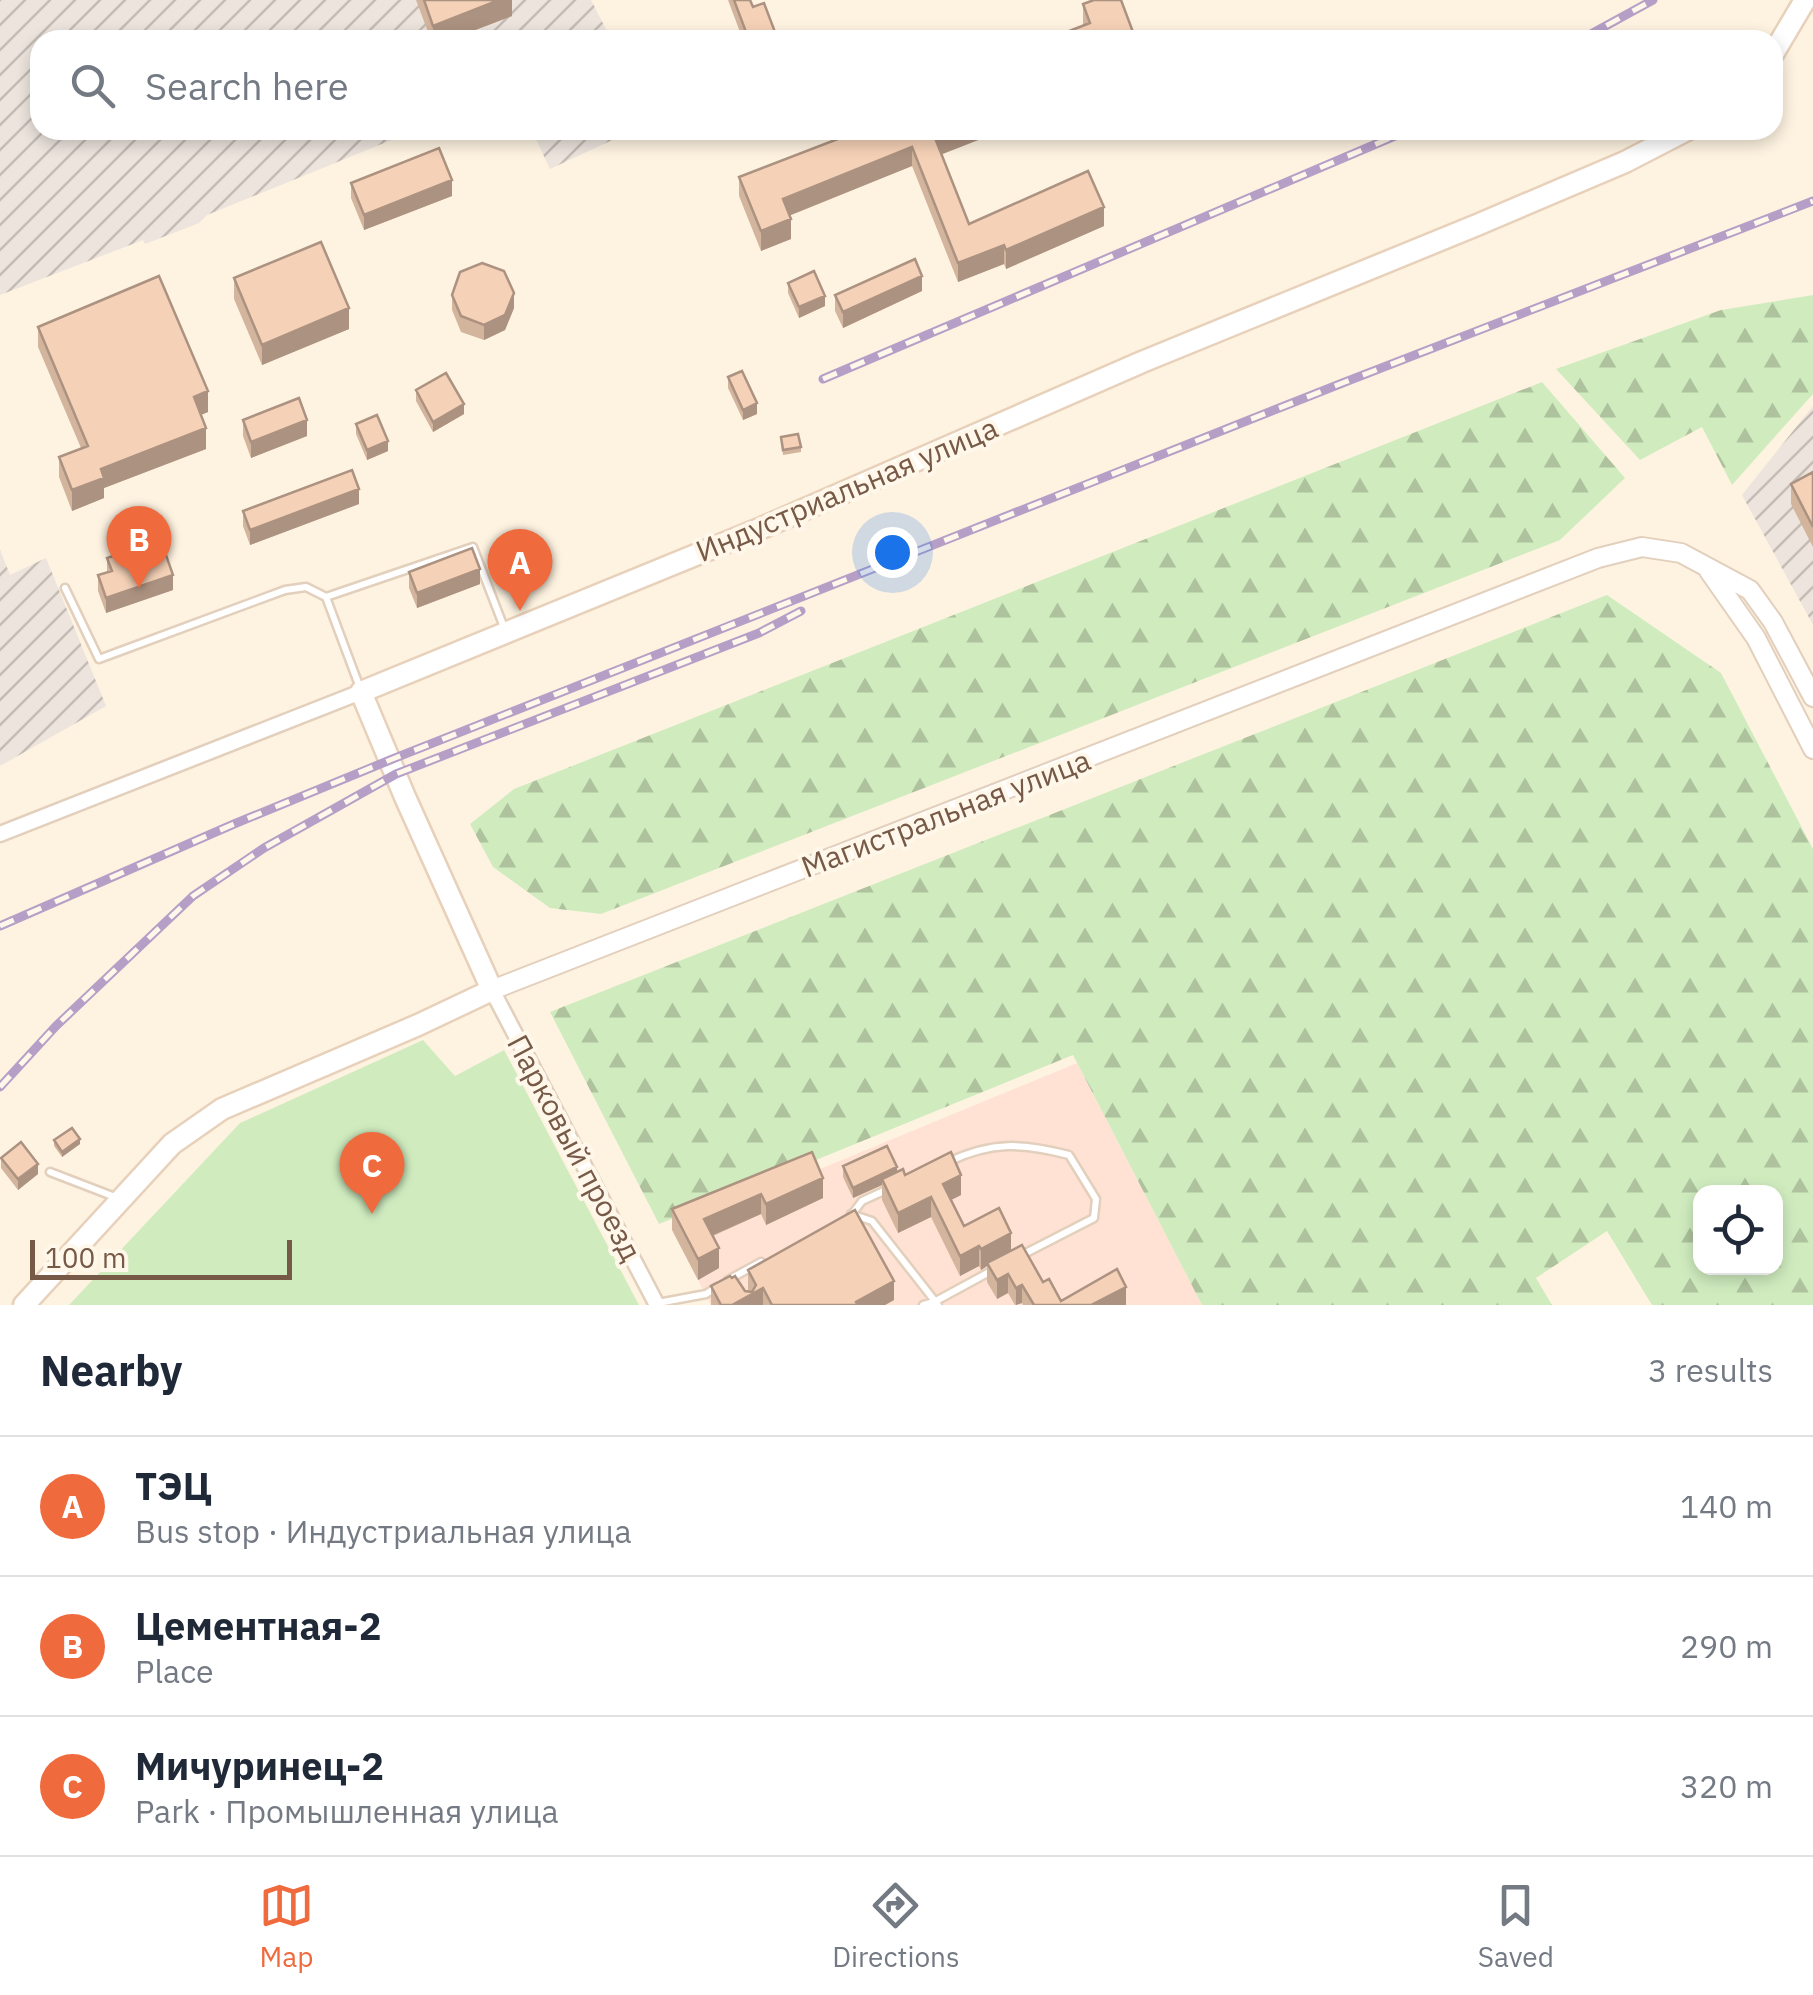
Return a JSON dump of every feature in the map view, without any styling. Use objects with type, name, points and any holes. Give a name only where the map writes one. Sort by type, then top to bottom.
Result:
[{"type":"main road","points":[[1783,37],[1805,0]]},
{"type":"main road","name":"Индустриальная улица","points":[[361,692],[764,527],[1142,362],[1510,212],[1667,140]]},
{"type":"main road","points":[[24,1305],[172,1144],[222,1109],[418,1026],[492,990],[361,692]]},
{"type":"street","name":"Магистральная улица","points":[[492,990],[1598,558],[1642,547],[1682,553],[1750,590],[1773,622],[1813,697]]},
{"type":"street","points":[[1706,566],[1756,638],[1813,748]]},
{"type":"street","name":"Индустриальная улица","points":[[0,834],[361,692]]},
{"type":"street","name":"Парковый проезд","points":[[492,990],[657,1304]]},
{"type":"lane","points":[[326,597],[473,547],[506,631]]},
{"type":"lane","points":[[65,588],[99,660],[285,590],[306,587],[326,597],[361,692]]},
{"type":"lane","points":[[943,1164],[975,1149],[1032,1146],[1069,1155],[1096,1199],[1094,1218],[1010,1261]]},
{"type":"lane","points":[[50,1172],[121,1199]]},
{"type":"lane","points":[[836,1222],[853,1213],[862,1201],[894,1186]]},
{"type":"lane","points":[[853,1213],[872,1221],[937,1303]]},
{"type":"lane","points":[[657,1304],[706,1294],[767,1259]]},
{"type":"lane","points":[[923,1305],[937,1303],[993,1270]]},
{"type":"lane","points":[[733,1277],[741,1291]]},
{"type":"shaded area","points":[[0,0],[591,0],[606,30],[30,30],[30,140],[391,140],[207,215],[199,223],[145,244],[143,240],[0,295]]},
{"type":"shaded area","points":[[536,140],[612,140],[550,169]]},
{"type":"shaded area","points":[[1813,406],[1813,625],[1742,495]]},
{"type":"shaded area","points":[[0,550],[10,575],[46,558],[106,706],[0,766]]},
{"type":"shaded area","points":[[1077,1063],[1202,1305],[711,1305],[672,1230]]},
{"type":"green space","points":[[1813,295],[1813,394],[1732,485],[1702,427],[1640,460],[1556,369],[1721,310]]},
{"type":"green space","points":[[1542,382],[1625,478],[1560,540],[601,914],[550,908],[493,867],[470,824],[514,789]]},
{"type":"green space","points":[[1607,595],[1721,673],[1813,849],[1813,1305],[1652,1305],[1607,1231],[1536,1278],[1552,1305],[1202,1305],[1073,1055],[659,1224],[550,1012]]},
{"type":"green space","points":[[423,1040],[455,1076],[504,1050],[639,1305],[69,1305],[240,1123]]},
{"type":"building","points":[[424,0],[499,0],[433,26]]},
{"type":"building","points":[[734,0],[750,0],[753,7],[764,3],[774,30],[745,30]]},
{"type":"building","points":[[1121,0],[1132,30],[1072,30],[1090,23],[1083,4]]},
{"type":"building","points":[[835,140],[936,140],[969,224],[1088,171],[1104,207],[1006,250],[1004,245],[958,263],[912,147],[783,199],[791,219],[761,231],[739,177]]},
{"type":"building","points":[[439,148],[452,180],[364,215],[351,183]]},
{"type":"building","points":[[321,242],[349,308],[262,345],[234,278]]},
{"type":"building","points":[[915,259],[922,276],[843,312],[835,295]]},
{"type":"building","points":[[482,263],[504,271],[514,293],[505,315],[484,325],[461,316],[452,295],[460,272]]},
{"type":"building","points":[[814,271],[825,296],[799,307],[788,283]]},
{"type":"building","points":[[159,276],[208,391],[194,397],[206,428],[101,469],[104,478],[72,490],[59,457],[88,446],[38,327]]},
{"type":"building","points":[[742,371],[757,403],[743,410],[728,377]]},
{"type":"building","points":[[446,373],[464,404],[433,422],[416,390]]},
{"type":"building","points":[[299,398],[307,420],[251,442],[243,420]]},
{"type":"building","points":[[377,415],[388,441],[367,450],[356,424]]},
{"type":"building","points":[[798,434],[801,447],[783,450],[781,437]]},
{"type":"building","points":[[352,470],[359,489],[250,530],[243,511]]},
{"type":"building","points":[[1813,472],[1813,527],[1791,484]]},
{"type":"building","points":[[142,546],[147,561],[166,555],[173,575],[106,598],[98,575],[112,571],[107,558]]},
{"type":"building","points":[[472,548],[480,569],[417,593],[409,572]]},
{"type":"building","points":[[72,1128],[80,1139],[62,1152],[54,1140]]},
{"type":"building","points":[[21,1142],[38,1164],[18,1179],[1,1158]]},
{"type":"building","points":[[887,1146],[897,1167],[853,1188],[843,1166]]},
{"type":"building","points":[[812,1152],[823,1178],[766,1204],[761,1194],[704,1219],[719,1248],[698,1259],[672,1209]]},
{"type":"building","points":[[951,1152],[961,1175],[943,1184],[964,1226],[999,1208],[1011,1233],[960,1256],[931,1197],[898,1213],[882,1179],[903,1169],[905,1175]]},
{"type":"building","points":[[855,1210],[894,1281],[856,1302],[858,1305],[772,1305],[763,1288],[732,1305],[721,1305],[711,1286],[735,1276],[745,1291],[752,1292],[756,1285],[748,1270]]},
{"type":"building","points":[[1022,1245],[1043,1282],[1049,1279],[1061,1301],[1117,1269],[1126,1287],[1091,1305],[1034,1305],[1022,1285],[1016,1288],[1008,1274],[997,1280],[987,1263]]},
{"type":"railway","points":[[1598,30],[1653,0]]},
{"type":"railway","points":[[823,379],[1385,140]]},
{"type":"railway","points":[[0,926],[390,760],[1813,201]]},
{"type":"railway","points":[[0,1087],[56,1026],[193,896],[264,848],[396,774],[759,633],[801,611]]},
{"type":"place","name":"Цементная-2","points":[[139,588]]},
{"type":"place","name":"ТЭЦ","points":[[520,611]]},
{"type":"place","name":"Мичуринец-2","points":[[372,1214]]}]
